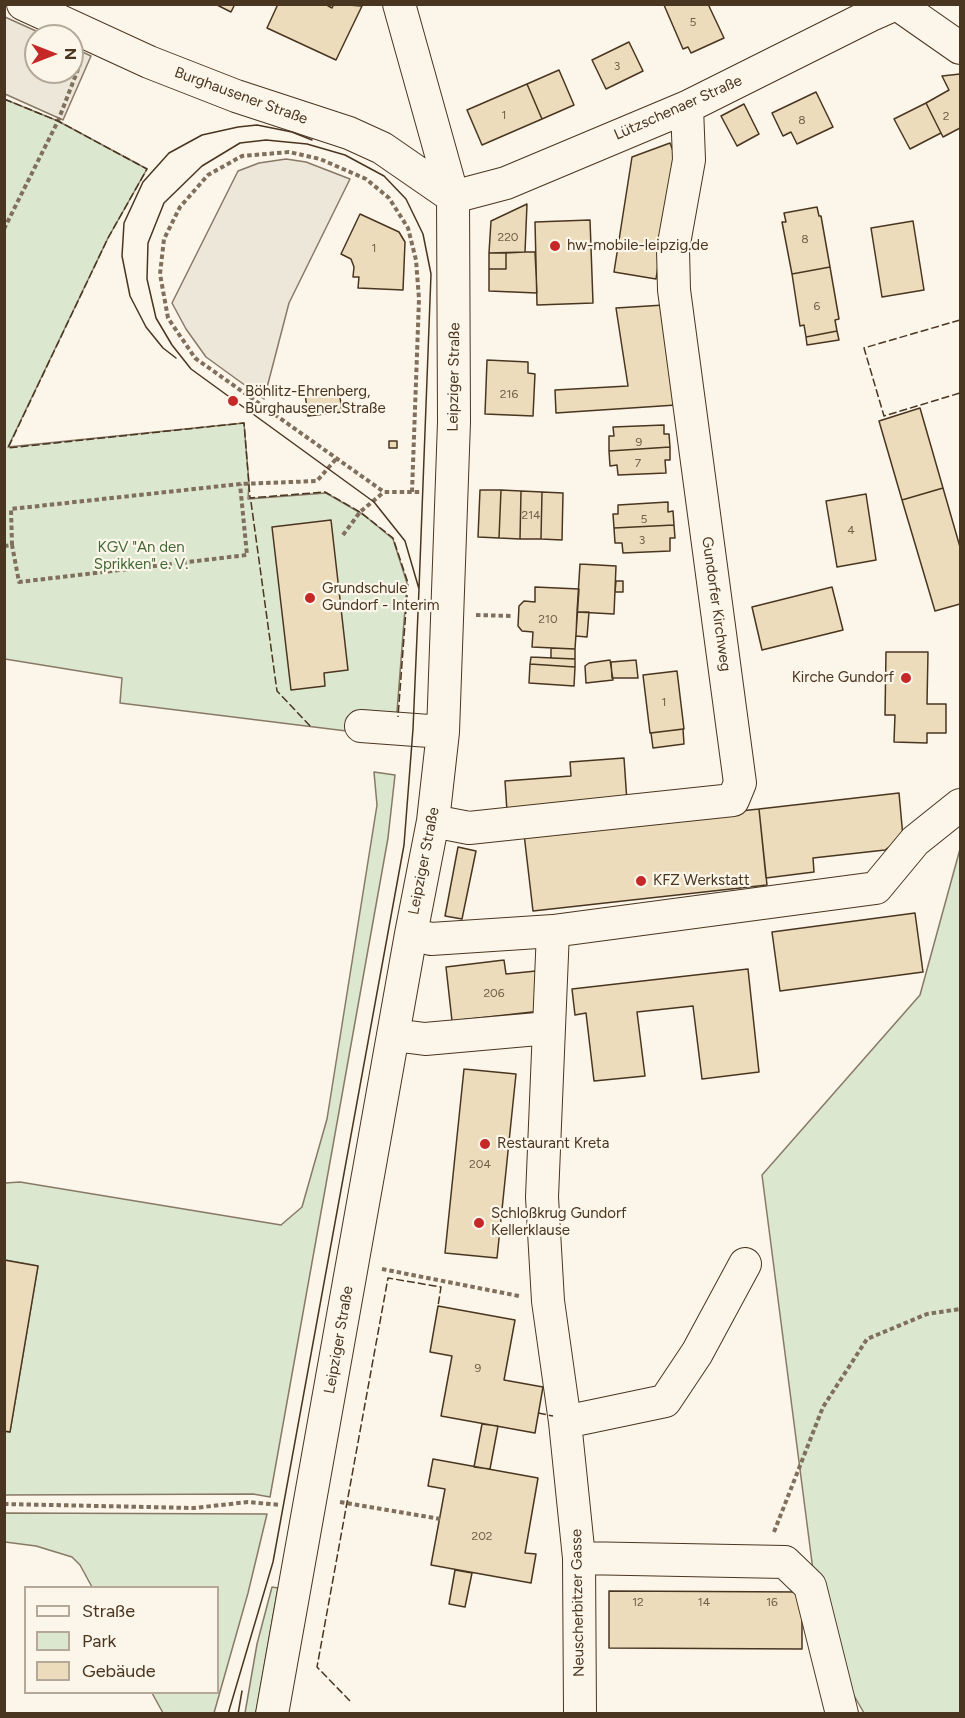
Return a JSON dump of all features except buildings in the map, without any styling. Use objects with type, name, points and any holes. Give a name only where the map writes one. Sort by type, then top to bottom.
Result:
[{"type":"street","name":"Burghausener Straße","points":[[23,4],[149,62],[236,96],[349,133],[382,148],[453,197]]},
{"type":"street","name":"Leipziger Straße","points":[[272,1713],[411,934],[434,821],[443,732],[455,358],[453,197],[399,4]]},
{"type":"street","name":"Lützschenaer Straße","points":[[453,197],[506,183],[687,107],[882,7]]},
{"type":"street","points":[[882,7],[960,48]]},
{"type":"street","name":"Gundorfer Kirchweg","points":[[434,821],[469,828],[733,800],[740,783],[674,291],[673,249],[689,160],[687,107]]},
{"type":"street","points":[[361,726],[443,732]]},
{"type":"street","points":[[411,934],[431,939],[553,931],[876,888],[915,841],[960,805]]},
{"type":"street","name":"Neuscherbitzer Gasse","points":[[553,931],[542,1197],[549,1301],[565,1422],[579,1558],[580,1713]]},
{"type":"street","points":[[394,1035],[425,1040],[549,1028]]},
{"type":"street","points":[[565,1422],[665,1401],[697,1353],[746,1264]]},
{"type":"street","points":[[579,1558],[785,1562],[810,1586],[842,1713]]},
{"type":"path","points":[[4,229],[58,121],[72,84]]},
{"type":"path","points":[[412,492],[418,299],[416,260],[408,228],[389,198],[366,178],[320,159],[289,152],[242,156],[208,175],[180,207],[164,239],[160,274],[168,318],[195,358],[384,492],[452,493]]},
{"type":"path","points":[[240,484],[247,555],[19,582],[12,545],[11,508],[240,484],[317,481],[336,459]]},
{"type":"path","points":[[343,535],[360,512],[384,492]]},
{"type":"path","points":[[4,546],[12,545]]},
{"type":"path","points":[[382,1269],[549,1301]]},
{"type":"path","points":[[763,1561],[823,1407],[867,1339],[927,1314],[960,1309]]},
{"type":"path","points":[[4,1504],[194,1508],[248,1502],[310,1503],[440,1519]]},
{"type":"green space","name":"KGV \"An den Sprikken\" e. V.","points":[[4,99],[58,121],[147,169],[108,238],[8,447],[244,423],[249,483],[248,499],[326,493],[364,515],[393,539],[407,583],[395,737],[120,703],[122,678],[5,659]]},
{"type":"green space","points":[[374,772],[395,775],[388,838],[270,1497],[253,1494],[5,1495],[4,1431],[10,1432],[38,1266],[5,1260],[5,1183],[20,1182],[281,1225],[302,1207],[327,1119],[377,805]]},
{"type":"green space","points":[[960,849],[960,1713],[864,1713],[822,1640],[762,1175],[920,995]]},
{"type":"green space","points":[[5,1513],[267,1514],[248,1593],[214,1713],[163,1713],[153,1694],[219,1694],[219,1586],[91,1586],[80,1565],[72,1557],[36,1546],[5,1542]]},
{"type":"green space","points":[[272,1587],[278,1588],[256,1713],[245,1713],[257,1644]]},
{"type":"shaded area","points":[[5,17],[24,26],[24,84],[79,84],[63,120],[5,94]]},
{"type":"shaded area","points":[[84,53],[91,56],[84,72]]},
{"type":"shaded area","points":[[286,159],[306,162],[350,179],[289,303],[264,399],[206,357],[186,329],[172,303],[238,171],[259,163]]},
{"type":"tram line","points":[[176,358],[163,348],[146,327],[130,296],[122,256],[124,223],[143,182],[169,153],[202,135],[257,125],[292,132],[312,140]]},
{"type":"tram line","points":[[228,1714],[273,1562],[404,845],[413,729],[419,589],[431,274],[423,234],[406,199],[384,176],[345,155],[307,144],[266,140],[240,143],[202,166],[164,203],[148,243],[147,279],[156,318],[172,345],[191,369],[374,502],[405,541],[419,589]]},
{"type":"tram line","points":[[238,1714],[242,1691]]},
{"type":"fence","points":[[4,99],[58,121],[147,169],[108,238],[8,448],[244,423],[250,498],[325,492],[360,512],[393,538],[408,583],[398,717]]},
{"type":"fence","points":[[960,320],[864,348],[884,416],[960,393]]},
{"type":"fence","points":[[251,502],[277,691],[312,728]]},
{"type":"fence","points":[[350,1701],[317,1667],[388,1278],[441,1287],[438,1306]]},
{"type":"fence","points":[[538,1413],[553,1416]]},
{"type":"place","name":"hw-mobile-leipzig.de","points":[[555,246]]},
{"type":"place","name":"Böhlitz-Ehrenberg, Burghausener Straße","points":[[233,401]]},
{"type":"place","name":"Grundschule Gundorf - Interim","points":[[310,598]]},
{"type":"place","name":"Kirche Gundorf","points":[[906,678]]},
{"type":"place","name":"KFZ Werkstatt","points":[[641,881]]},
{"type":"place","name":"Restaurant Kreta","points":[[485,1144]]},
{"type":"place","name":"Schloßkrug Gundorf Kellerklause","points":[[479,1223]]}]
